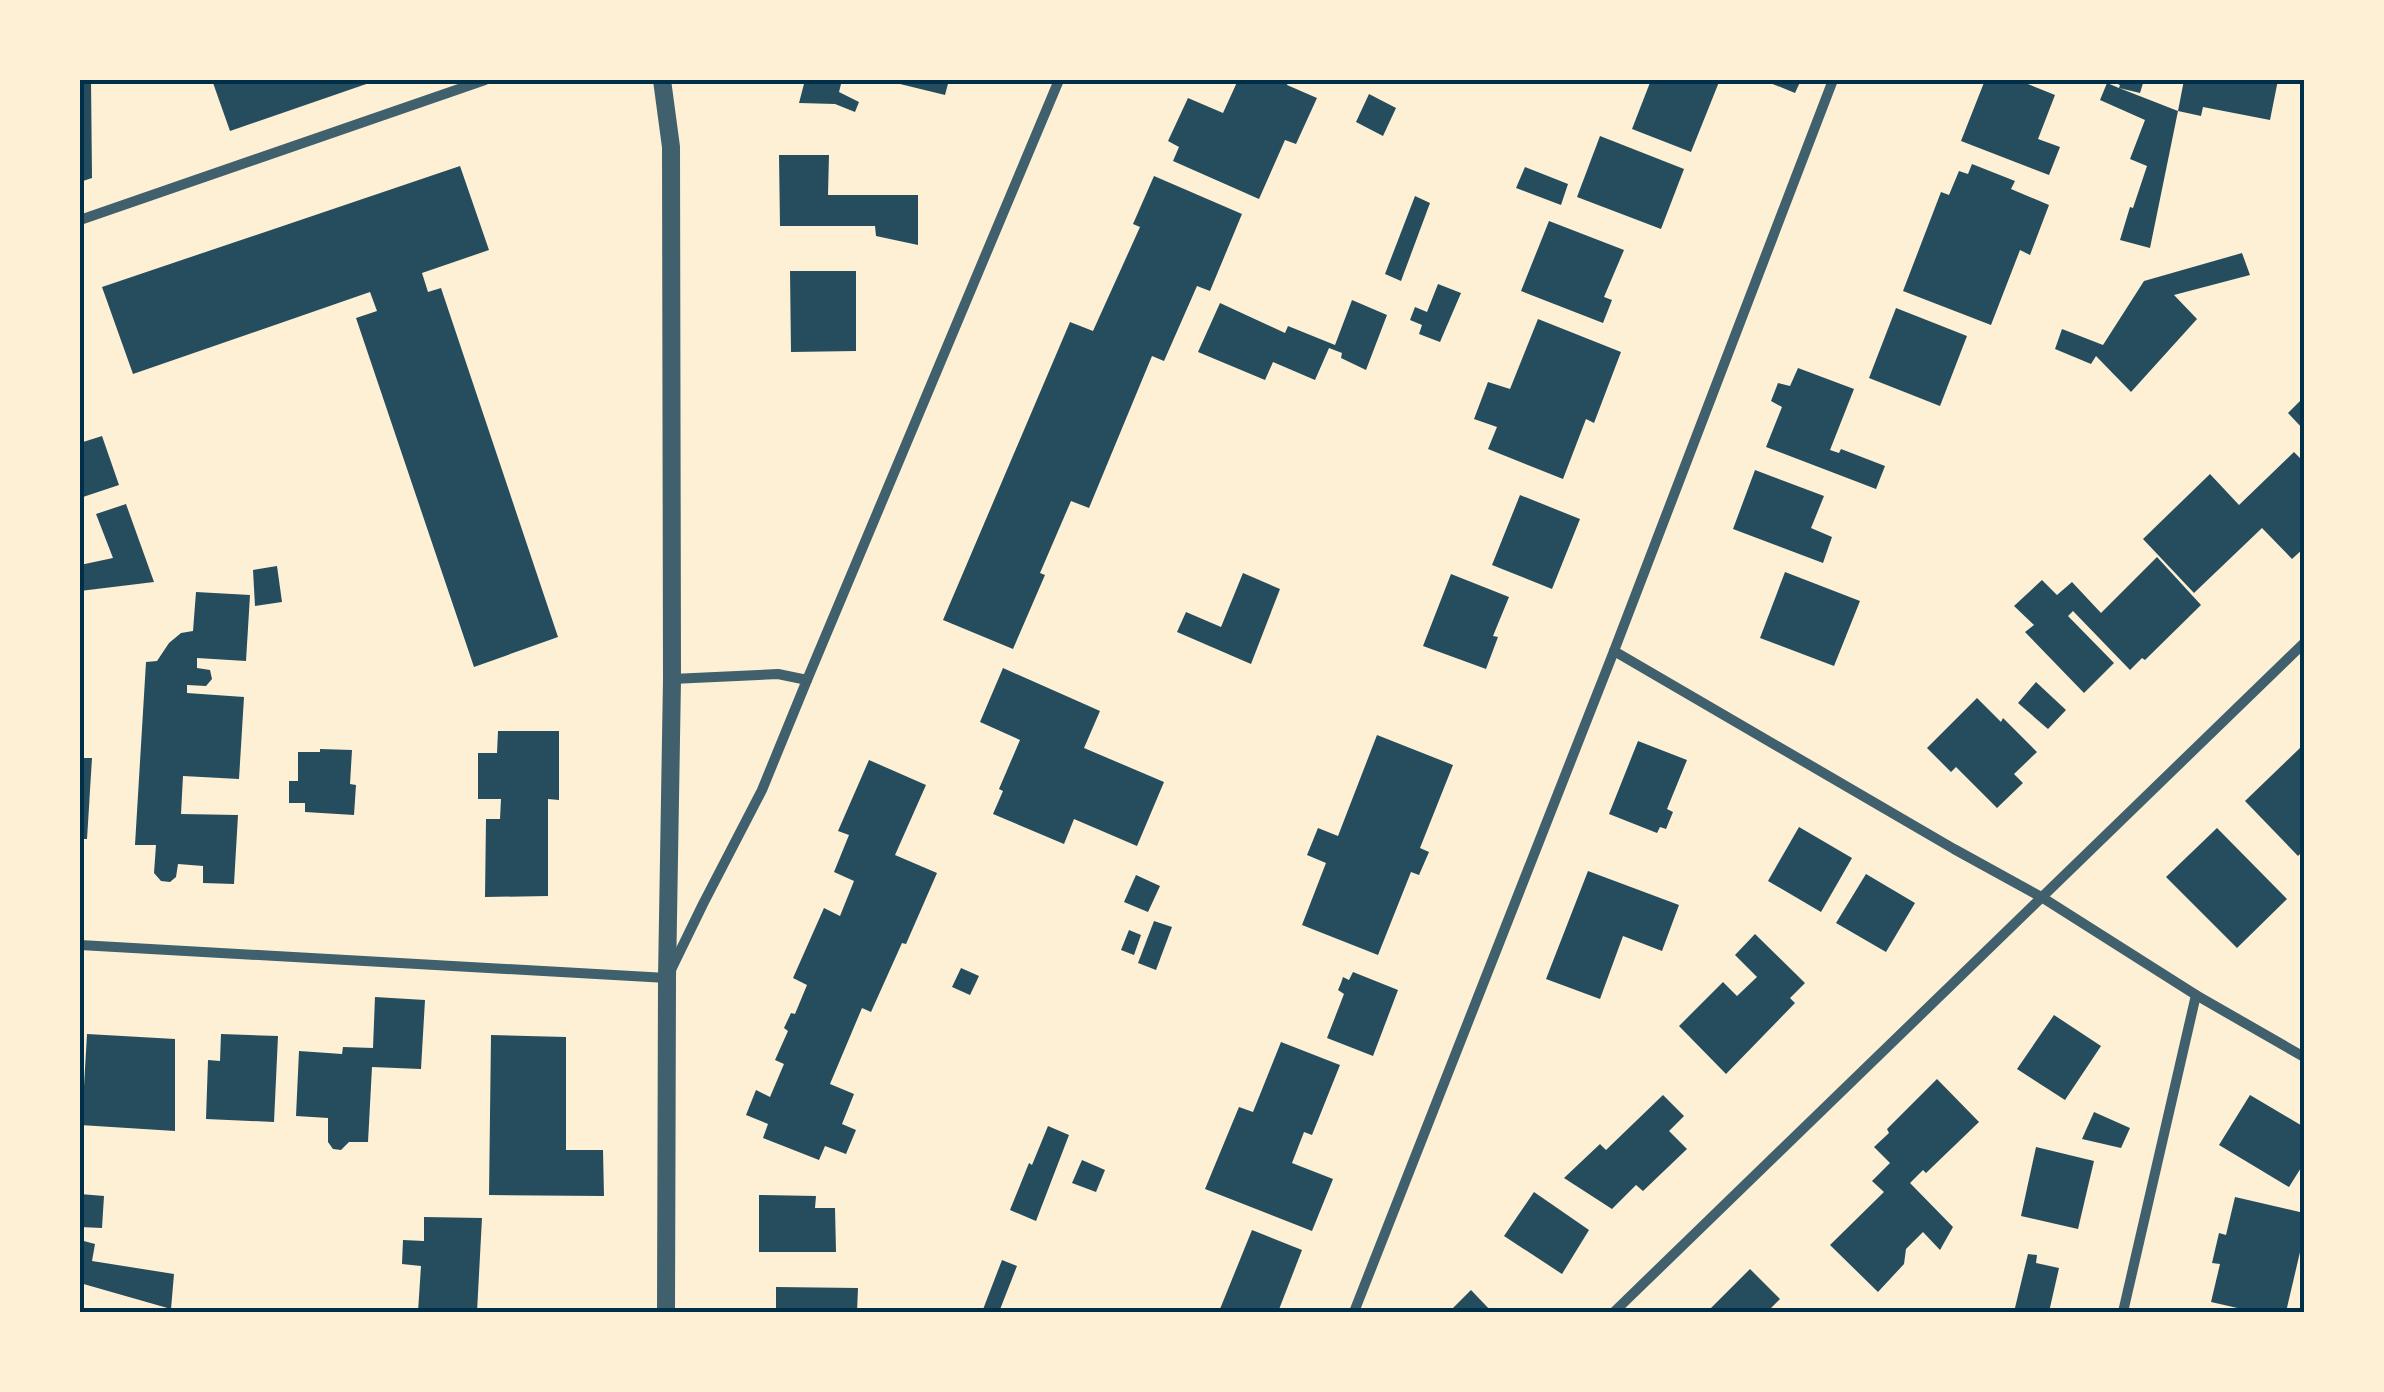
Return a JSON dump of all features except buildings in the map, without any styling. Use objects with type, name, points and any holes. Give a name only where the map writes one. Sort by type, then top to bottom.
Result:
[{"type":"street","points":[[80,220],[484,80]]},
{"type":"street","points":[[662,80],[671,147],[672,679],[666,1312]]},
{"type":"street","points":[[667,978],[762,790],[1060,80]]},
{"type":"street","points":[[1354,1312],[1833,80]]},
{"type":"street","points":[[1614,1312],[2304,643]]},
{"type":"street","points":[[1614,651],[2043,898],[2196,995],[2304,1057]]},
{"type":"street","points":[[672,679],[778,674],[806,680]]},
{"type":"street","points":[[80,945],[667,978]]},
{"type":"street","points":[[2123,1312],[2196,995]]}]
